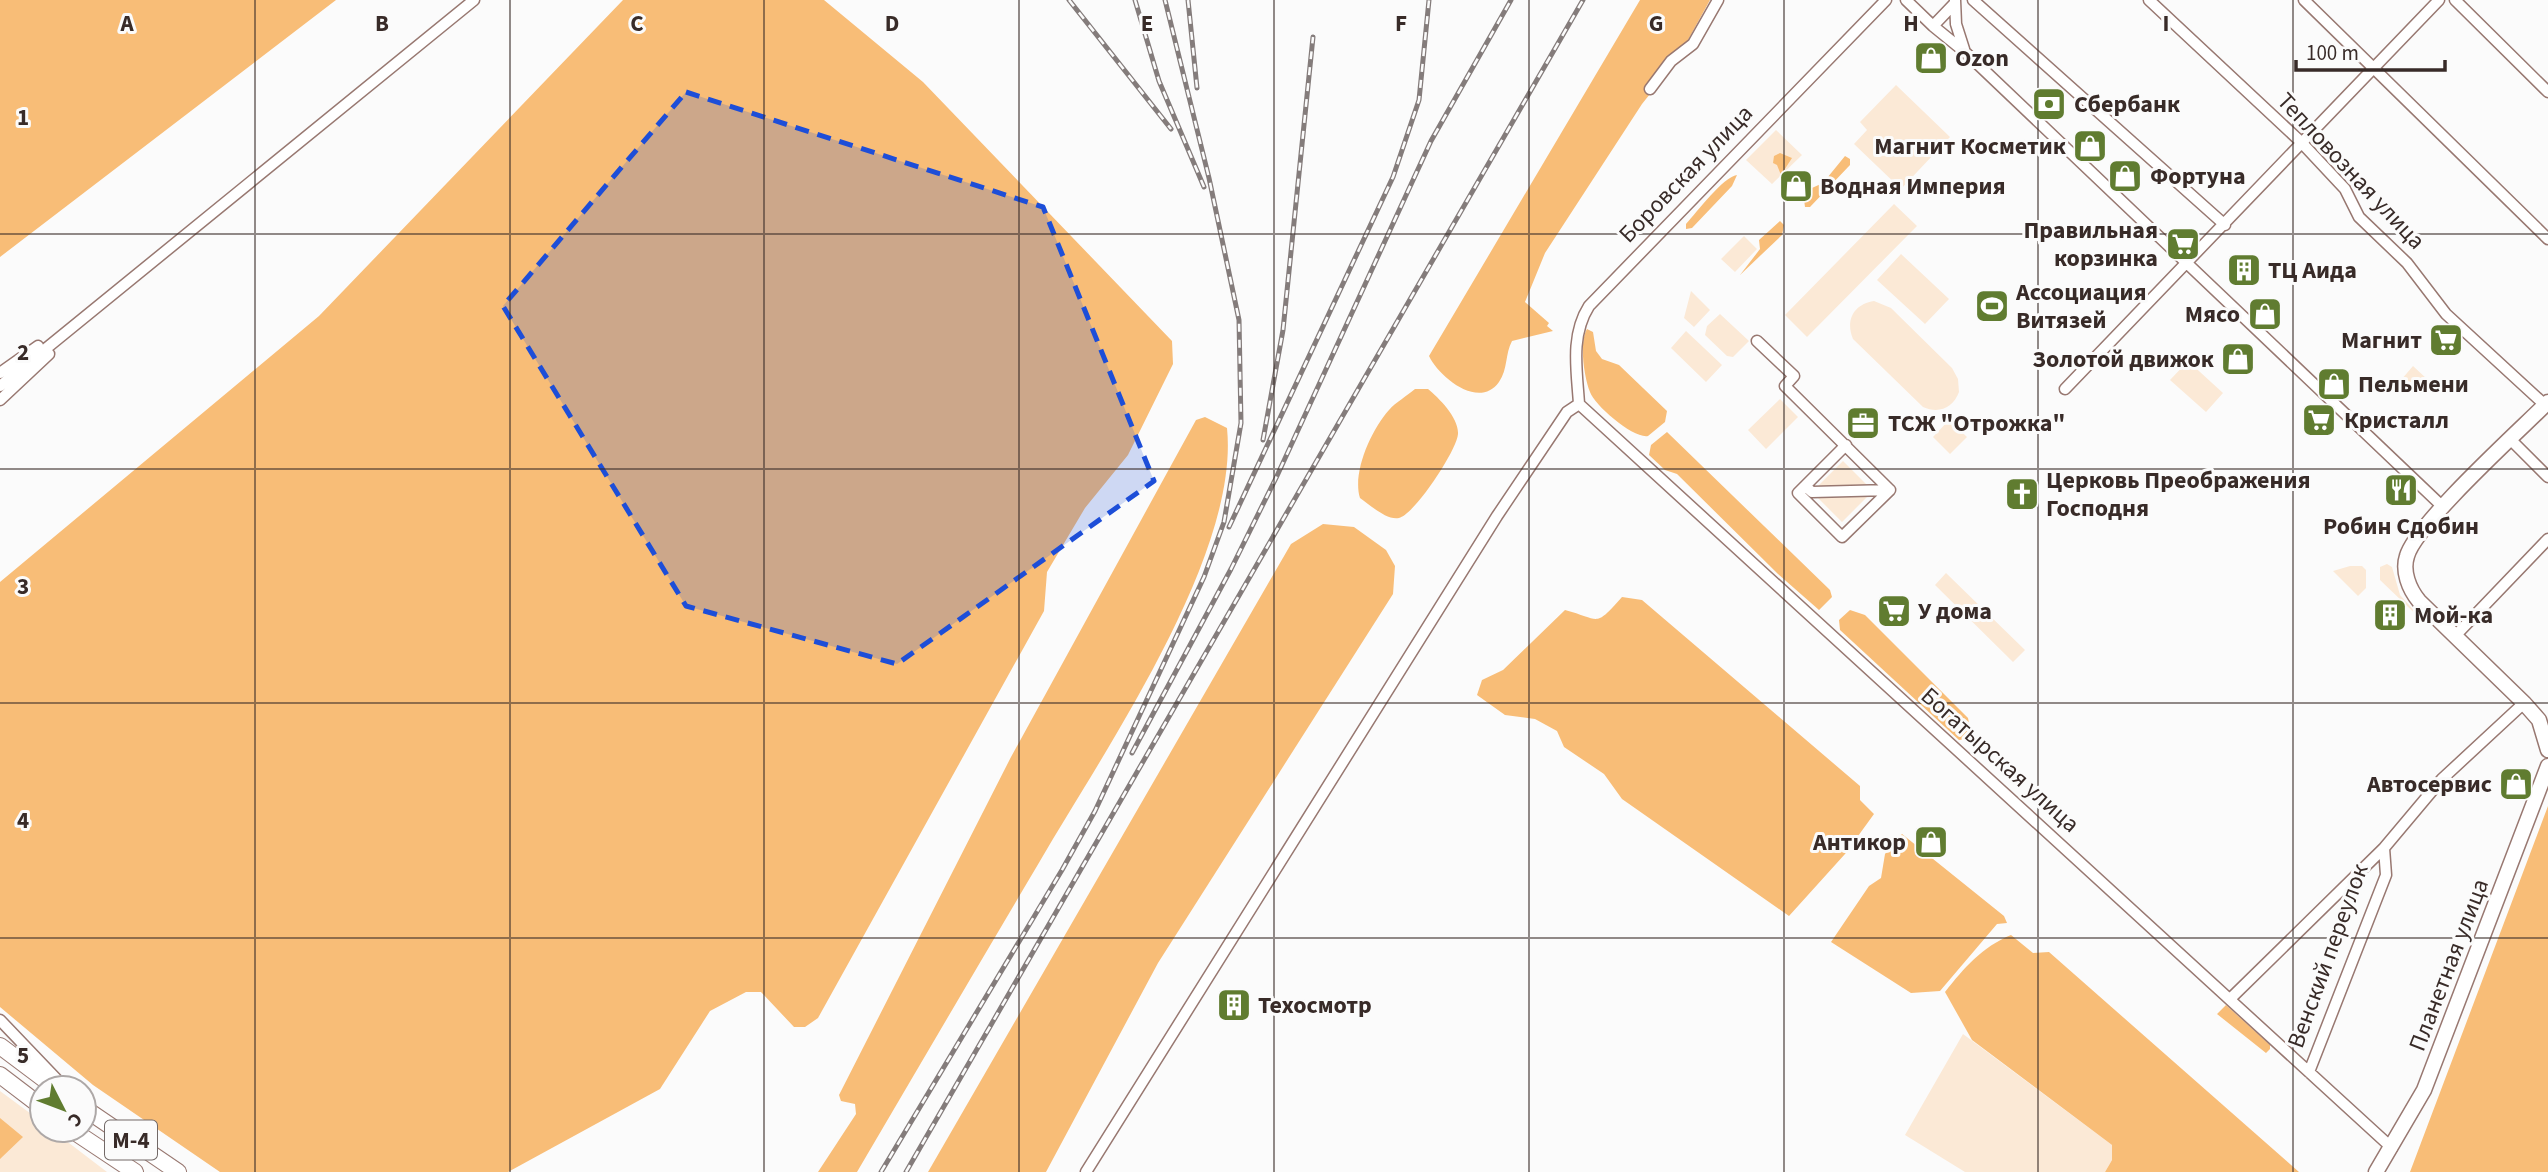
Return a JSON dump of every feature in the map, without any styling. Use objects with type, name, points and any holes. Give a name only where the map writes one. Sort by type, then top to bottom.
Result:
[{"type":"highway","points":[[0,1046],[37,1074]]},
{"type":"highway","points":[[0,1075],[28,1096]]},
{"type":"highway","name":"М-4","points":[[98,1118],[178,1172]]},
{"type":"highway","name":"М-4","points":[[93,1144],[135,1172]]},
{"type":"main road","points":[[2547,404],[2443,507],[2419,534],[2407,556],[2408,582],[2426,607],[2539,720],[2548,750]]},
{"type":"main road","name":"Планетная улица","points":[[2376,1172],[2424,1090],[2548,766]]},
{"type":"street","points":[[0,386],[474,0]]},
{"type":"street","points":[[1650,89],[1671,61],[1693,44],[1718,0]]},
{"type":"street","name":"Боровская улица","points":[[1579,404],[1576,336],[1580,320],[1589,306],[1886,0]]},
{"type":"street","points":[[1906,0],[1965,52],[2443,507]]},
{"type":"street","points":[[1973,0],[2225,225]]},
{"type":"street","name":"Тепловозная улица","points":[[2150,0],[2301,142],[2345,189],[2359,217],[2407,263],[2446,313],[2547,404]]},
{"type":"street","points":[[2304,0],[2548,239]]},
{"type":"street","points":[[2065,389],[2439,0]]},
{"type":"street","points":[[2455,0],[2548,92]]},
{"type":"street","points":[[1934,26],[1955,2]]},
{"type":"street","points":[[1955,2],[1958,32],[1965,52]]},
{"type":"street","points":[[0,373],[109,297]]},
{"type":"street","points":[[0,400],[109,297]]},
{"type":"street","points":[[1757,341],[1794,376],[1785,386],[1891,489]]},
{"type":"street","points":[[1086,1172],[1497,516],[1567,412],[1579,404]]},
{"type":"street","name":"Богатырская улица","points":[[1579,404],[2392,1148]]},
{"type":"street","points":[[2511,440],[2548,477]]},
{"type":"street","points":[[1846,445],[1798,493],[1842,537],[1891,489]]},
{"type":"street","points":[[1805,486],[1812,492],[1891,489]]},
{"type":"street","points":[[2455,636],[2548,539]]},
{"type":"street","name":"Венский переулок","points":[[2309,1072],[2386,875],[2384,848],[2442,779],[2524,703]]},
{"type":"street","points":[[2230,999],[2384,848]]},
{"type":"street","points":[[0,1020],[52,1074]]},
{"type":"highlighted area","points":[[686,92],[1043,207],[1154,481],[897,664],[686,606],[503,306]]},
{"type":"shaded area","points":[[0,0],[336,0],[0,257]]},
{"type":"shaded area","points":[[623,0],[824,0],[923,82],[1172,341],[1173,364],[1128,455],[1085,508],[1047,572],[1044,611],[818,1018],[805,1027],[794,1027],[761,992],[746,992],[710,1011],[660,1089],[508,1172],[220,1172],[98,1088],[98,1074],[80,1074],[0,1007],[0,582],[319,316]]},
{"type":"shaded area","points":[[1640,0],[1710,0],[1677,60],[1642,104],[1545,253],[1525,302],[1549,323],[1547,326],[1553,331],[1512,341],[1499,382],[1491,390],[1471,392],[1450,381],[1429,356]]},
{"type":"shaded area","points":[[1896,85],[1950,137],[1901,189],[1854,144],[1867,130],[1860,122]]},
{"type":"shaded area","points":[[1776,130],[1802,155],[1772,184],[1746,160]]},
{"type":"shaded area","points":[[1780,153],[1792,158],[1781,175],[1777,165],[1773,163],[1774,156]]},
{"type":"shaded area","points":[[1845,156],[1850,159],[1850,165],[1810,207],[1805,207],[1803,192],[1823,183]]},
{"type":"shaded area","points":[[1737,175],[1732,186],[1692,228],[1686,229],[1686,224],[1710,196],[1731,177]]},
{"type":"shaded area","points":[[1894,204],[1917,226],[1807,337],[1785,315]]},
{"type":"shaded area","points":[[1780,221],[1784,225],[1782,235],[1740,275],[1760,249],[1759,240]]},
{"type":"shaded area","points":[[1744,236],[1757,249],[1735,272],[1721,259]]},
{"type":"shaded area","points":[[1901,254],[1949,299],[1925,324],[1877,280]]},
{"type":"shaded area","points":[[1691,291],[1710,310],[1694,327],[1684,318]]},
{"type":"shaded area","points":[[1874,301],[1891,308],[1952,368],[1958,379],[1959,392],[1949,406],[1940,410],[1923,407],[1853,339],[1850,325],[1853,314],[1856,309]]},
{"type":"shaded area","points":[[1720,314],[1749,341],[1733,357],[1727,356],[1705,335],[1707,326]]},
{"type":"shaded area","points":[[1587,329],[1593,332],[1596,351],[1602,359],[1619,365],[1667,411],[1665,422],[1648,436],[1642,436],[1625,427],[1593,398],[1583,360],[1583,342]]},
{"type":"shaded area","points":[[1686,331],[1722,365],[1706,382],[1671,348]]},
{"type":"shaded area","points":[[2188,361],[2223,393],[2206,412],[2170,380]]},
{"type":"shaded area","points":[[2413,366],[2427,379],[2414,392],[2401,380]]},
{"type":"shaded area","points":[[1415,389],[1428,389],[1448,409],[1458,434],[1451,453],[1424,494],[1406,514],[1394,518],[1384,515],[1360,498],[1358,488],[1361,464],[1382,418]]},
{"type":"shaded area","points":[[1780,399],[1798,417],[1766,449],[1748,430]]},
{"type":"shaded area","points":[[1205,417],[1227,428],[1225,479],[1212,534],[1190,592],[1162,651],[1131,709],[857,1172],[818,1172],[856,1114],[855,1104],[841,1101],[839,1095],[1011,757],[1196,420]]},
{"type":"shaded area","points":[[1949,420],[1967,437],[1950,454],[1933,437]]},
{"type":"shaded area","points":[[1667,432],[1830,590],[1832,597],[1819,610],[1778,574],[1677,474],[1665,470],[1649,455],[1651,445]]},
{"type":"shaded area","points":[[1843,461],[1873,491],[1842,522],[1812,492]]},
{"type":"shaded area","points":[[1323,524],[1354,527],[1386,550],[1395,566],[1393,594],[1158,963],[1046,1172],[928,1172],[1291,544]]},
{"type":"shaded area","points":[[2387,564],[2392,567],[2400,595],[2428,626],[2380,580],[2380,567]]},
{"type":"shaded area","points":[[2362,566],[2366,570],[2366,588],[2358,596],[2333,571]]},
{"type":"shaded area","points":[[1946,573],[2025,650],[2013,662],[1935,585]]},
{"type":"shaded area","points":[[1622,597],[1642,600],[1860,786],[1860,800],[1874,814],[1845,854],[1789,916],[1622,799],[1604,774],[1564,747],[1557,731],[1535,719],[1505,715],[1477,695],[1482,680],[1503,670],[1565,610],[1597,619],[1606,614]]},
{"type":"shaded area","points":[[1850,610],[1865,615],[1968,718],[1970,728],[1965,739],[1959,740],[1840,630],[1839,620]]},
{"type":"shaded area","points":[[2548,806],[2548,1172],[2410,1172]]},
{"type":"shaded area","points":[[1902,834],[2004,916],[2007,923],[1997,924],[1940,991],[1911,993],[1831,942],[1869,886],[1881,878],[1885,854]]},
{"type":"shaded area","points":[[2011,935],[2033,953],[2049,952],[2299,1172],[2105,1172],[2112,1160],[2112,1145],[1972,1040],[1945,992],[1974,959]]},
{"type":"shaded area","points":[[2226,1005],[2270,1045],[2266,1053],[2217,1014]]},
{"type":"shaded area","points":[[1963,1034],[2112,1145],[2112,1160],[2105,1172],[1965,1172],[1905,1135]]},
{"type":"shaded area","points":[[0,1091],[28,1112],[28,1144],[70,1144],[107,1172],[0,1172]]},
{"type":"shaded area","points":[[0,1118],[23,1137],[0,1159]]},
{"type":"railway","points":[[1069,0],[1171,129]]},
{"type":"railway","points":[[1135,0],[1159,81],[1204,187]]},
{"type":"railway","points":[[881,1172],[1095,811],[1204,577],[1224,522],[1241,423],[1239,320],[1209,178],[1165,0]]},
{"type":"railway","points":[[1188,0],[1197,88]]},
{"type":"railway","points":[[1229,527],[1393,177],[1419,100],[1429,0]]},
{"type":"railway","points":[[1132,753],[1231,569],[1276,478],[1431,141],[1511,0]]},
{"type":"railway","points":[[906,1172],[1583,0]]},
{"type":"railway","points":[[1263,440],[1283,330],[1313,37]]},
{"type":"place","name":"Ozon","points":[[1931,58]]},
{"type":"place","name":"Сбербанк","points":[[2049,104]]},
{"type":"place","name":"Магнит Косметик","points":[[2090,146]]},
{"type":"place","name":"Фортуна","points":[[2125,176]]},
{"type":"place","name":"Водная Империя","points":[[1796,186]]},
{"type":"place","name":"Правильная корзинка","points":[[2183,244]]},
{"type":"place","name":"ТЦ Аида","points":[[2244,270]]},
{"type":"place","name":"Ассоциация Витязей","points":[[1992,306]]},
{"type":"place","name":"Мясо","points":[[2265,314]]},
{"type":"place","name":"Магнит","points":[[2446,340]]},
{"type":"place","name":"Золотой движок","points":[[2238,359]]},
{"type":"place","name":"Пельмени","points":[[2334,384]]},
{"type":"place","name":"Кристалл","points":[[2319,420]]},
{"type":"place","name":"ТСЖ \"Отрожка\"","points":[[1863,423]]},
{"type":"place","name":"Робин Сдобин","points":[[2401,490]]},
{"type":"place","name":"Церковь Преображения Господня","points":[[2022,494]]},
{"type":"place","name":"У дома","points":[[1894,611]]},
{"type":"place","name":"Мой-ка","points":[[2390,615]]},
{"type":"place","name":"Автосервис","points":[[2516,784]]},
{"type":"place","name":"Антикор","points":[[1931,842]]},
{"type":"place","name":"Техосмотр","points":[[1234,1005]]}]
